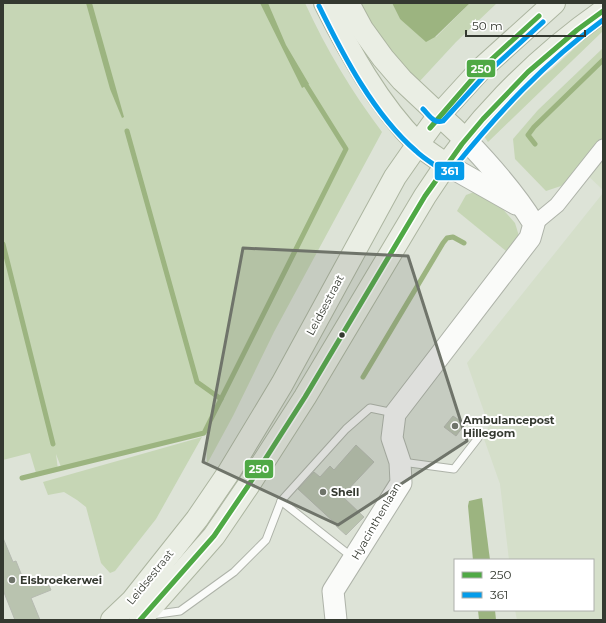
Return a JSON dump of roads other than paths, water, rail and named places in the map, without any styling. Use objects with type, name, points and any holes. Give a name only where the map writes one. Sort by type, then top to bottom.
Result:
[{"type":"main road","points":[[325,3],[345,44],[374,88],[400,123],[418,144],[447,164]]},
{"type":"main road","points":[[348,3],[362,29],[383,58],[402,80],[466,140]]},
{"type":"main road","name":"Leidsestraat","points":[[112,620],[132,601],[193,524],[229,472],[282,384],[395,177],[418,144],[481,69],[554,3]]},
{"type":"main road","name":"Leidsestraat","points":[[143,618],[214,536],[248,486],[305,397],[425,196],[447,164],[497,104],[532,68],[582,25],[603,11]]},
{"type":"street","points":[[400,462],[392,438],[395,414],[530,238],[529,216],[491,166],[466,140]]},
{"type":"street","points":[[529,216],[557,205],[603,147]]},
{"type":"street","points":[[447,164],[529,216]]},
{"type":"street","name":"Hyacinthenlaan","points":[[336,620],[333,591],[400,483],[400,462]]},
{"type":"lane","name":"Leidsestraat","points":[[143,618],[180,611],[234,572],[266,540],[281,501],[346,430],[370,408],[395,414]]},
{"type":"lane","points":[[400,462],[454,469],[478,438]]},
{"type":"lane","points":[[281,501],[354,559]]},
{"type":"waterway","points":[[535,144],[528,135],[534,127],[603,60]]},
{"type":"waterway","points":[[22,478],[204,433],[346,149],[306,85]]},
{"type":"waterway","points":[[127,131],[197,382],[221,399]]},
{"type":"waterway","points":[[363,377],[443,243],[447,238],[453,237],[464,243]]},
{"type":"waterway","points":[[3,244],[53,444]]},
{"type":"place","name":"Ambulancepost Hillegom","points":[[455,426]]},
{"type":"place","name":"Shell","points":[[323,492]]},
{"type":"place","name":"Elsbroekerwei","points":[[12,580]]}]
